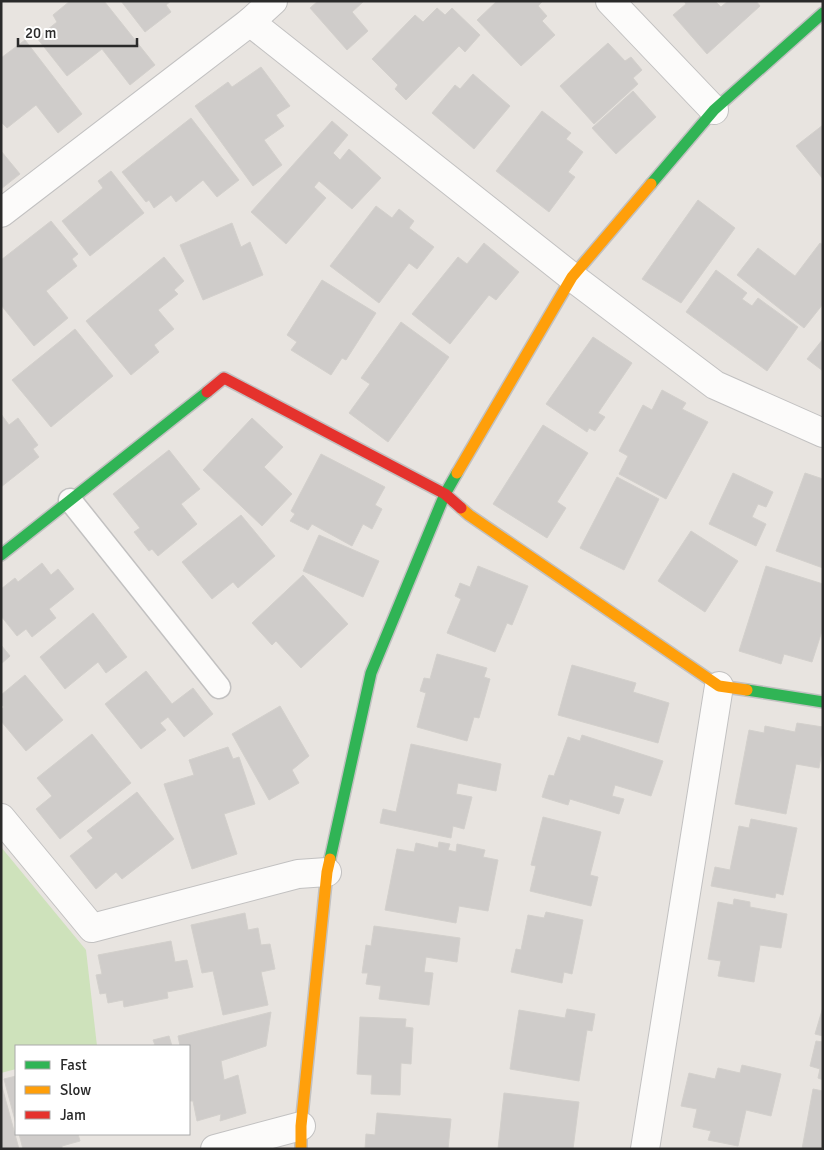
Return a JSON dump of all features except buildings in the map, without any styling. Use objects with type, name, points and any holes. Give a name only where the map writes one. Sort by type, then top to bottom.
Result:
[{"type":"street","points":[[1,213],[250,22],[273,1]]},
{"type":"street","points":[[610,1],[714,110]]},
{"type":"street","points":[[214,1149],[301,1137],[327,872],[371,673],[445,494],[572,277],[714,110],[823,13]]},
{"type":"street","points":[[250,22],[572,277],[715,385],[823,433]]},
{"type":"street","points":[[1,555],[224,378],[445,494],[469,515],[719,686],[823,702]]},
{"type":"street","points":[[645,1149],[719,686]]},
{"type":"street","points":[[2,821],[92,928],[298,874],[327,872]]},
{"type":"lane","points":[[70,500],[219,687]]},
{"type":"green space","points":[[1,847],[86,950],[97,1045],[15,1045],[15,1069],[1,1073]]},
{"type":"traffic: fast","points":[[651,184],[714,110],[823,13]]},
{"type":"traffic: fast","points":[[1,555],[207,392]]},
{"type":"traffic: fast","points":[[330,859],[371,673],[445,494],[457,473]]},
{"type":"traffic: fast","points":[[747,690],[823,702]]},
{"type":"traffic: slow","points":[[457,473],[572,277],[651,184]]},
{"type":"traffic: slow","points":[[461,508],[719,686],[747,690]]},
{"type":"traffic: slow","points":[[301,1149],[301,1126],[327,872],[330,859]]},
{"type":"traffic: jam","points":[[207,392],[224,378],[445,494],[461,508]]}]
